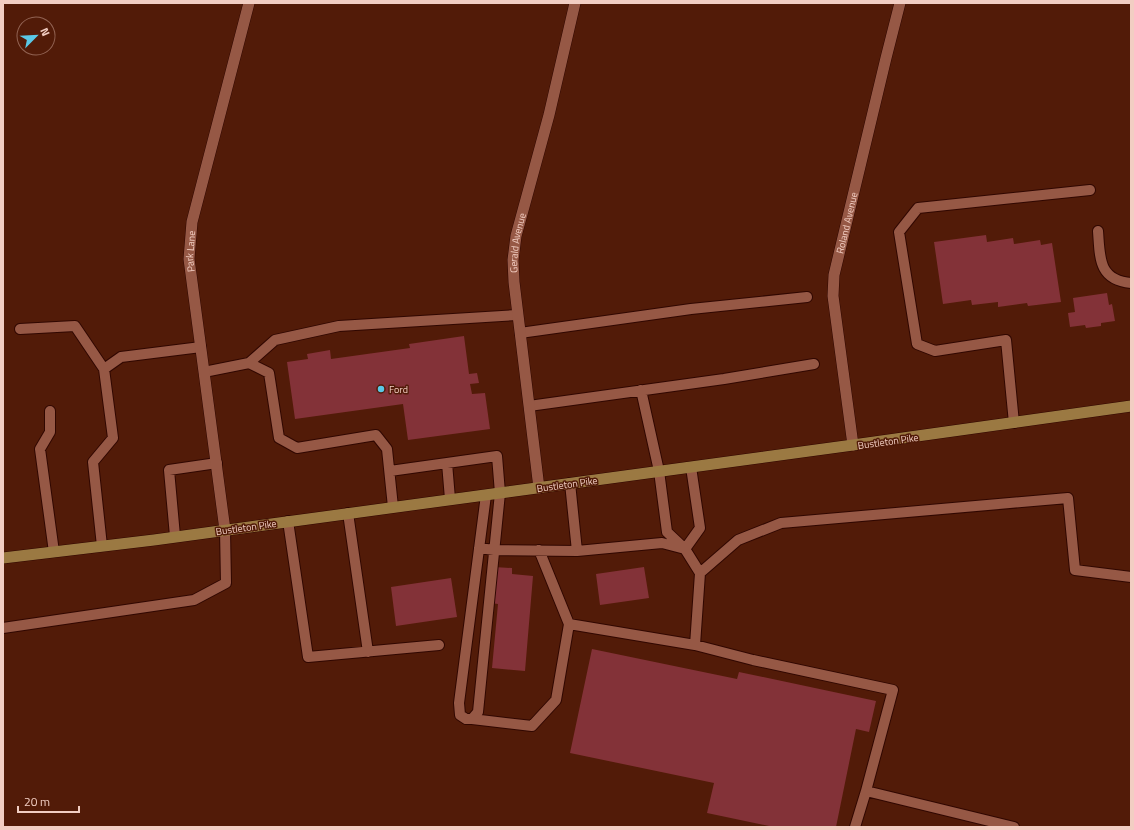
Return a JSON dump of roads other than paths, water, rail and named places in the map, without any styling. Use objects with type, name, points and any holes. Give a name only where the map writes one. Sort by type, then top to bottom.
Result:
[{"type":"main road","name":"Bustleton Pike","points":[[3,558],[225,530],[853,446],[1131,406]]},
{"type":"street","name":"Park Lane","points":[[225,530],[189,259],[192,222],[249,3]]},
{"type":"street","name":"Gerald Avenue","points":[[539,488],[514,282],[513,260],[516,236],[549,115],[575,3]]},
{"type":"street","name":"Roland Avenue","points":[[853,446],[833,296],[834,275],[900,3]]},
{"type":"lane","points":[[1014,423],[1006,340],[935,351],[917,344],[899,232],[918,208],[1090,190]]},
{"type":"lane","points":[[1098,230],[1100,254],[1104,270],[1110,277],[1122,282],[1131,283]]},
{"type":"lane","points":[[520,333],[691,309],[807,297]]},
{"type":"lane","points":[[204,372],[248,363],[275,340],[338,326],[518,315]]},
{"type":"lane","points":[[20,329],[75,326],[104,369],[113,438],[93,462],[102,546]]},
{"type":"lane","points":[[104,369],[121,357],[201,347]]},
{"type":"lane","points":[[248,363],[269,373],[279,438],[297,448],[376,435],[388,449],[393,507]]},
{"type":"lane","points":[[529,406],[724,379],[814,364]]},
{"type":"lane","points":[[641,390],[659,471],[667,532],[685,549],[700,573],[695,645]]},
{"type":"lane","points":[[50,411],[50,432],[40,449],[54,552]]},
{"type":"lane","points":[[390,470],[496,456],[500,493],[478,712],[472,719]]},
{"type":"lane","points":[[176,536],[169,470],[217,463]]},
{"type":"lane","points":[[447,463],[450,499]]},
{"type":"lane","points":[[685,549],[700,528],[690,467]]},
{"type":"lane","points":[[570,483],[577,551]]},
{"type":"lane","points":[[486,495],[459,703],[460,715],[466,720],[472,719],[532,726],[556,700],[569,624],[539,550]]},
{"type":"lane","points":[[700,573],[738,540],[781,523],[1068,498],[1075,570],[1131,577]]},
{"type":"lane","points":[[348,513],[368,652]]},
{"type":"lane","points":[[288,521],[308,657],[439,645]]},
{"type":"lane","points":[[3,628],[194,600],[226,583],[225,530]]},
{"type":"lane","points":[[479,548],[494,550],[577,551],[662,543],[685,549]]},
{"type":"lane","points":[[569,624],[695,645],[753,660],[892,690],[866,791],[855,827]]},
{"type":"lane","points":[[866,791],[1014,827]]},
{"type":"place","name":"Ford","points":[[381,389]]}]
